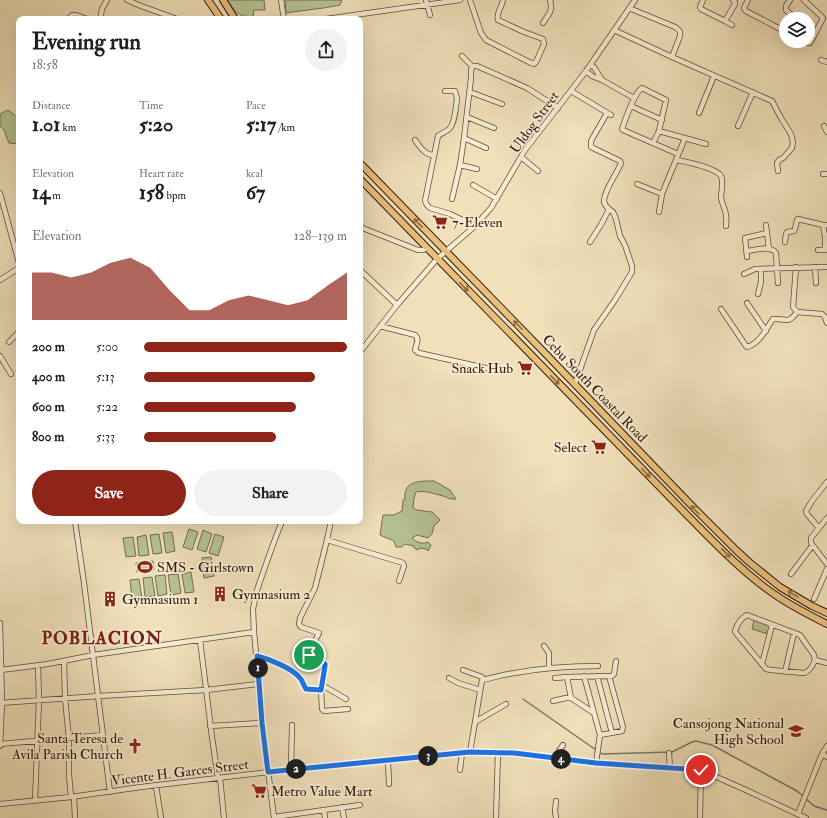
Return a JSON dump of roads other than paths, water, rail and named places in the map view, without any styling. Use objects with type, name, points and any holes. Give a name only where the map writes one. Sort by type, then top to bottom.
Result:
[{"type":"highway","points":[[208,0],[219,16]]},
{"type":"highway","points":[[223,0],[233,16]]},
{"type":"highway","name":"Cebu South Coastal Road","points":[[363,166],[696,510],[749,562],[780,587],[827,613]]},
{"type":"highway","name":"Cebu South Coastal Road","points":[[363,182],[688,516],[735,562],[773,594],[827,624]]},
{"type":"street","points":[[101,16],[107,0]]},
{"type":"street","points":[[127,0],[168,16]]},
{"type":"street","points":[[281,0],[284,16]]},
{"type":"street","points":[[344,16],[426,2],[460,0]]},
{"type":"street","points":[[470,0],[481,33],[486,40],[534,64],[544,44],[543,39],[500,22],[497,16],[503,0]]},
{"type":"street","points":[[543,23],[551,10],[552,6],[550,0]]},
{"type":"street","name":"Uldog Street","points":[[437,259],[475,226],[491,208],[525,150],[586,71],[634,0]]},
{"type":"street","points":[[703,0],[700,6],[701,9],[732,25]]},
{"type":"street","points":[[725,21],[735,4],[733,0]]},
{"type":"street","points":[[748,0],[744,8],[746,11],[779,28]]},
{"type":"street","points":[[788,12],[786,10],[786,6],[790,0]]},
{"type":"street","points":[[804,0],[822,18],[822,22],[815,34]]},
{"type":"street","points":[[426,2],[430,15]]},
{"type":"street","points":[[629,8],[675,27],[680,31],[680,36],[672,57]]},
{"type":"street","points":[[614,30],[772,101],[791,134],[793,142],[792,148],[777,163],[778,171]]},
{"type":"street","points":[[462,56],[472,66],[477,66],[527,88],[558,108]]},
{"type":"street","points":[[821,60],[827,62]]},
{"type":"street","points":[[590,65],[594,67],[602,80]]},
{"type":"street","points":[[452,199],[460,165],[472,66]]},
{"type":"street","points":[[586,71],[592,76],[634,98]]},
{"type":"street","points":[[699,113],[714,76]]},
{"type":"street","points":[[653,143],[659,131],[666,102],[665,99],[642,88],[634,98],[623,130],[678,154]]},
{"type":"street","points":[[571,90],[609,114],[591,141],[590,145],[591,147],[620,161],[621,163],[604,202],[606,207],[613,212],[616,218],[620,236],[625,245],[632,266],[632,272],[594,330],[575,384]]},
{"type":"street","points":[[445,91],[455,91],[457,98],[453,123],[449,130],[438,136],[425,202],[430,208],[450,214],[475,226]]},
{"type":"street","points":[[470,92],[502,104]]},
{"type":"street","points":[[738,126],[753,92]]},
{"type":"street","points":[[631,106],[662,120]]},
{"type":"street","points":[[466,117],[494,128]]},
{"type":"street","points":[[824,126],[827,132]]},
{"type":"street","points":[[659,131],[706,144]]},
{"type":"street","points":[[464,138],[486,148]]},
{"type":"street","points":[[659,212],[662,194],[685,138]]},
{"type":"street","points":[[415,140],[425,152],[430,155],[434,154]]},
{"type":"street","points":[[521,157],[538,171]]},
{"type":"street","points":[[677,160],[704,167],[715,171],[721,176],[721,194],[722,204],[726,215],[726,226]]},
{"type":"street","points":[[460,165],[476,169]]},
{"type":"street","points":[[637,184],[662,194]]},
{"type":"street","points":[[473,185],[496,199]]},
{"type":"street","points":[[0,193],[16,243]]},
{"type":"street","points":[[590,242],[609,209]]},
{"type":"street","points":[[785,242],[787,232],[794,231],[796,220],[798,219],[825,225],[826,250],[818,250]]},
{"type":"street","points":[[766,225],[769,249]]},
{"type":"street","points":[[363,228],[418,250],[427,248]]},
{"type":"street","points":[[747,257],[746,238],[767,233]]},
{"type":"street","points":[[747,251],[774,250],[776,253],[778,268],[778,283]]},
{"type":"street","points":[[363,347],[437,259]]},
{"type":"street","points":[[796,267],[793,307],[797,312],[822,314],[827,323]]},
{"type":"street","points":[[815,267],[816,283]]},
{"type":"street","points":[[744,274],[755,269],[827,267]]},
{"type":"street","points":[[758,294],[762,282],[761,269]]},
{"type":"street","points":[[0,280],[16,270]]},
{"type":"street","points":[[363,273],[397,305]]},
{"type":"street","points":[[747,303],[766,331]]},
{"type":"street","points":[[721,309],[747,347],[755,343],[766,331],[773,319],[790,320],[797,312]]},
{"type":"street","points":[[380,326],[417,336],[418,339],[415,350],[419,353],[490,369]]},
{"type":"street","points":[[9,342],[16,335]]},
{"type":"street","points":[[0,356],[12,374]]},
{"type":"street","points":[[819,528],[806,511],[827,482]]},
{"type":"street","points":[[827,518],[811,538],[812,546],[827,564]]},
{"type":"street","points":[[75,524],[99,696],[110,792]]},
{"type":"street","points":[[281,524],[257,590],[253,609],[262,723],[274,817],[360,805]]},
{"type":"street","points":[[330,524],[315,588],[300,618],[299,624],[301,627],[319,633],[309,653],[310,656],[325,664],[321,687],[321,708],[324,711],[348,709]]},
{"type":"street","points":[[327,540],[403,563],[404,566],[399,580]]},
{"type":"street","points":[[791,574],[812,546]]},
{"type":"street","points":[[814,600],[827,569]]},
{"type":"street","points":[[745,616],[747,616],[794,633],[802,638],[814,655],[815,660],[807,673],[785,672],[766,668],[735,631],[737,624],[745,616]]},
{"type":"street","points":[[0,623],[0,745],[103,735]]},
{"type":"street","points":[[762,664],[772,625]]},
{"type":"street","points":[[0,667],[38,665],[93,655],[254,632]]},
{"type":"street","points":[[785,672],[794,633]]},
{"type":"street","points":[[200,640],[210,726],[224,818]]},
{"type":"street","points":[[544,646],[549,653],[549,668]]},
{"type":"street","points":[[257,656],[267,659],[294,672],[301,679],[306,689],[321,687],[346,699]]},
{"type":"street","points":[[815,660],[827,664]]},
{"type":"street","points":[[64,661],[65,698],[69,739],[69,774],[75,818]]},
{"type":"street","points":[[555,678],[612,676],[614,674],[616,661]]},
{"type":"street","points":[[34,801],[39,700],[38,665]]},
{"type":"street","points":[[470,752],[482,680],[514,673],[549,668],[598,666]]},
{"type":"street","points":[[463,670],[482,677]]},
{"type":"street","points":[[584,676],[600,735],[596,763]]},
{"type":"street","points":[[597,676],[612,733]]},
{"type":"street","points":[[600,735],[622,731],[623,727],[609,676]]},
{"type":"street","points":[[567,677],[571,698]]},
{"type":"street","points":[[449,678],[458,684],[480,690]]},
{"type":"street","points":[[1,703],[206,690],[259,684]]},
{"type":"street","points":[[553,701],[571,698],[594,713]]},
{"type":"street","points":[[475,722],[506,704]]},
{"type":"street","points":[[210,726],[262,723]]},
{"type":"street","points":[[291,770],[292,725]]},
{"type":"street","points":[[557,758],[563,745]]},
{"type":"street","points":[[798,814],[822,754],[827,746]]},
{"type":"street","name":"Vicente H. Garces Street","points":[[0,804],[73,797],[268,772],[470,752],[498,752],[596,763],[701,770],[748,790],[806,818]]},
{"type":"street","points":[[496,818],[498,752]]},
{"type":"street","points":[[460,770],[462,753]]},
{"type":"street","points":[[669,753],[670,768]]},
{"type":"street","points":[[822,754],[827,758]]},
{"type":"street","points":[[388,760],[389,784]]},
{"type":"street","points":[[700,818],[701,770]]},
{"type":"street","points":[[156,786],[161,818]]},
{"type":"street","points":[[556,800],[556,818]]},
{"type":"street","points":[[342,807],[344,818]]},
{"type":"street","points":[[324,810],[325,818]]},
{"type":"water","name":"SMS - Girlstown","points":[[153,561],[154,570],[137,572],[136,563]]},
{"type":"waterway","points":[[523,699],[596,750]]},
{"type":"waterway","points":[[599,752],[602,754],[672,752],[696,741],[712,745],[797,791],[814,806],[827,810]]},
{"type":"place","name":"7-Eleven","points":[[440,222]]},
{"type":"place","name":"Snack Hub","points":[[525,368]]},
{"type":"place","name":"Select","points":[[599,447]]},
{"type":"place","name":"SMS - Girlstown","points":[[145,567]]},
{"type":"place","name":"Gymnasium 2","points":[[220,594]]},
{"type":"place","name":"Gymnasium 1","points":[[110,599]]},
{"type":"place","name":"Cansojong National High School","points":[[796,731]]},
{"type":"place","name":"Santa Teresa de Avila Parish Church","points":[[135,746]]},
{"type":"place","name":"Metro Value Mart","points":[[259,791]]},
{"type":"district","name":"POBLACION","points":[[102,638]]}]
